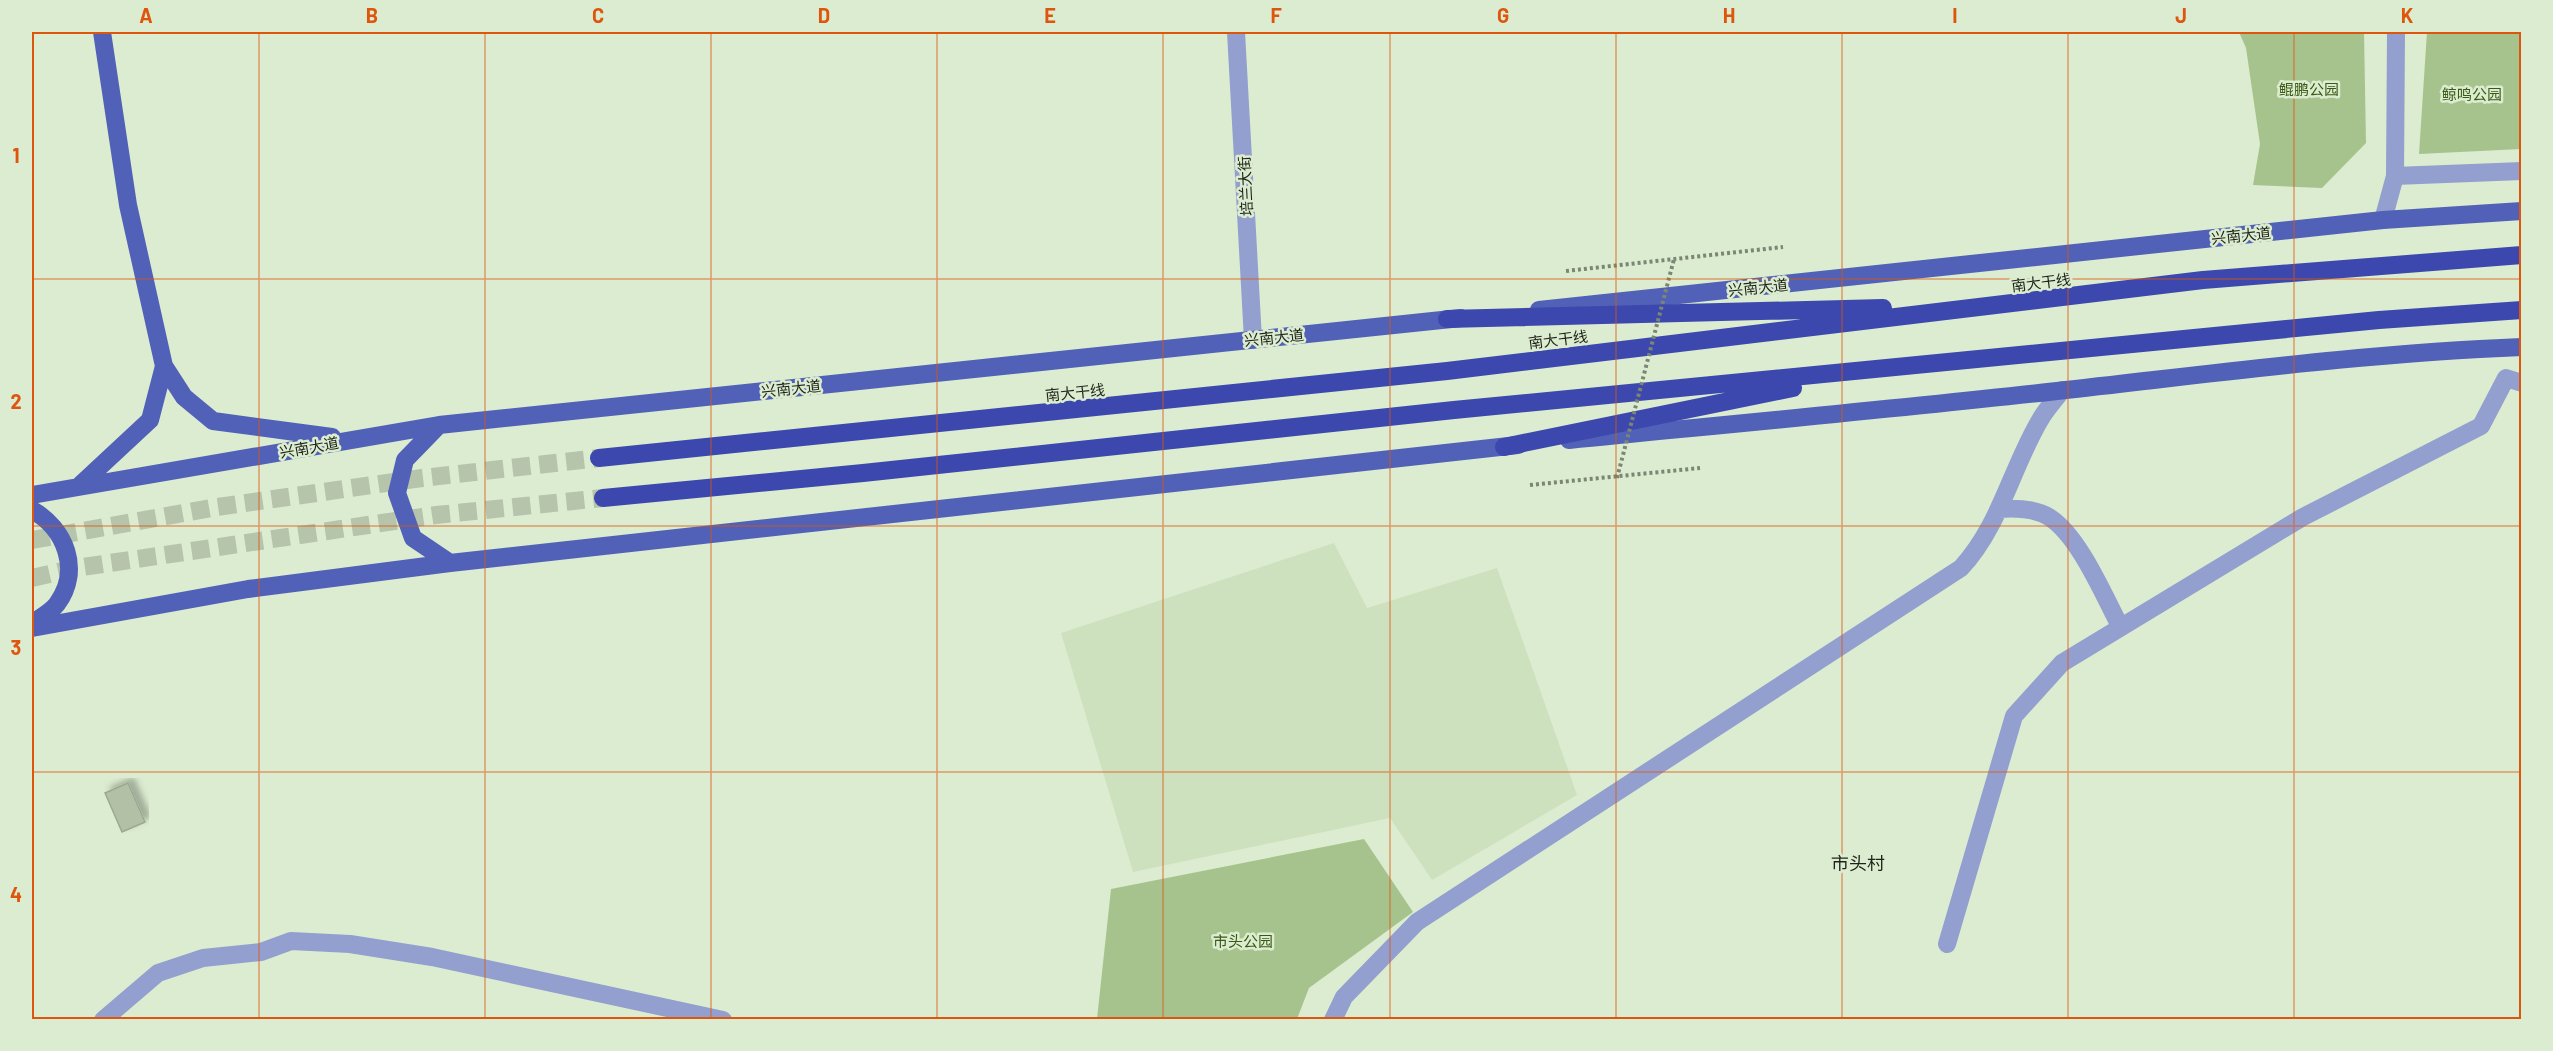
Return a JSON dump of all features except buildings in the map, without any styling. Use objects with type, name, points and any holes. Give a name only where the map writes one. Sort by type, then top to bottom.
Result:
[{"type":"highway","name":"南大干线","points":[[599,458],[1448,370],[2203,280],[2522,255]]},
{"type":"highway","points":[[1447,319],[1996,305]]},
{"type":"highway","points":[[603,498],[875,472],[1454,410],[2379,320],[2522,310]]},
{"type":"highway","points":[[1504,447],[1886,369]]},
{"type":"main road","points":[[102,32],[128,205],[164,366],[184,397],[213,421],[351,440]]},
{"type":"main road","name":"兴南大道","points":[[32,495],[439,425],[2383,220],[2522,211]]},
{"type":"main road","points":[[32,628],[248,589],[450,563],[1504,447],[2062,390],[2212,371],[2457,349],[2522,346]]},
{"type":"main road","points":[[78,487],[150,420],[164,366]]},
{"type":"main road","points":[[439,425],[405,460],[397,494],[413,538],[450,563]]},
{"type":"main road","points":[[32,510],[46,518],[67,546],[69,578],[57,604],[32,624]]},
{"type":"street","name":"培兰大街","points":[[1236,32],[1253,340]]},
{"type":"street","points":[[2383,220],[2395,176],[2396,32]]},
{"type":"street","points":[[2395,176],[2522,171]]},
{"type":"street","points":[[1947,944],[2014,716],[2062,663],[2303,517],[2481,426],[2506,378],[2522,383]]},
{"type":"street","points":[[1333,1020],[1344,997],[1417,922],[1952,574],[1977,550],[1999,509],[2040,419],[2062,390]]},
{"type":"street","points":[[1999,509],[2020,508],[2049,516],[2076,544],[2120,626]]},
{"type":"street","points":[[103,1020],[159,973],[203,958],[261,952],[291,941],[350,944],[432,957],[723,1020]]},
{"type":"path","points":[[1566,271],[1783,247]]},
{"type":"path","points":[[1617,478],[1674,259]]},
{"type":"path","points":[[1530,484],[1617,478],[1701,468]]},
{"type":"shaded area","points":[[1334,543],[1367,608],[1497,568],[1577,795],[1432,880],[1390,818],[1133,872],[1061,633]]},
{"type":"green space","name":"鲲鹏公园","points":[[2239,32],[2364,32],[2366,143],[2322,188],[2253,185],[2260,144],[2246,48]]},
{"type":"green space","name":"鲸鸣公园","points":[[2427,32],[2521,32],[2521,149],[2419,154]]},
{"type":"green space","name":"市头公园","points":[[1364,839],[1413,912],[1309,988],[1297,1019],[1097,1019],[1111,889]]},
{"type":"tunnel","points":[[32,540],[217,507],[422,478],[599,458]]},
{"type":"tunnel","points":[[32,578],[76,568],[436,515],[603,498]]},
{"type":"district","name":"市头村","points":[[1858,863]]}]
